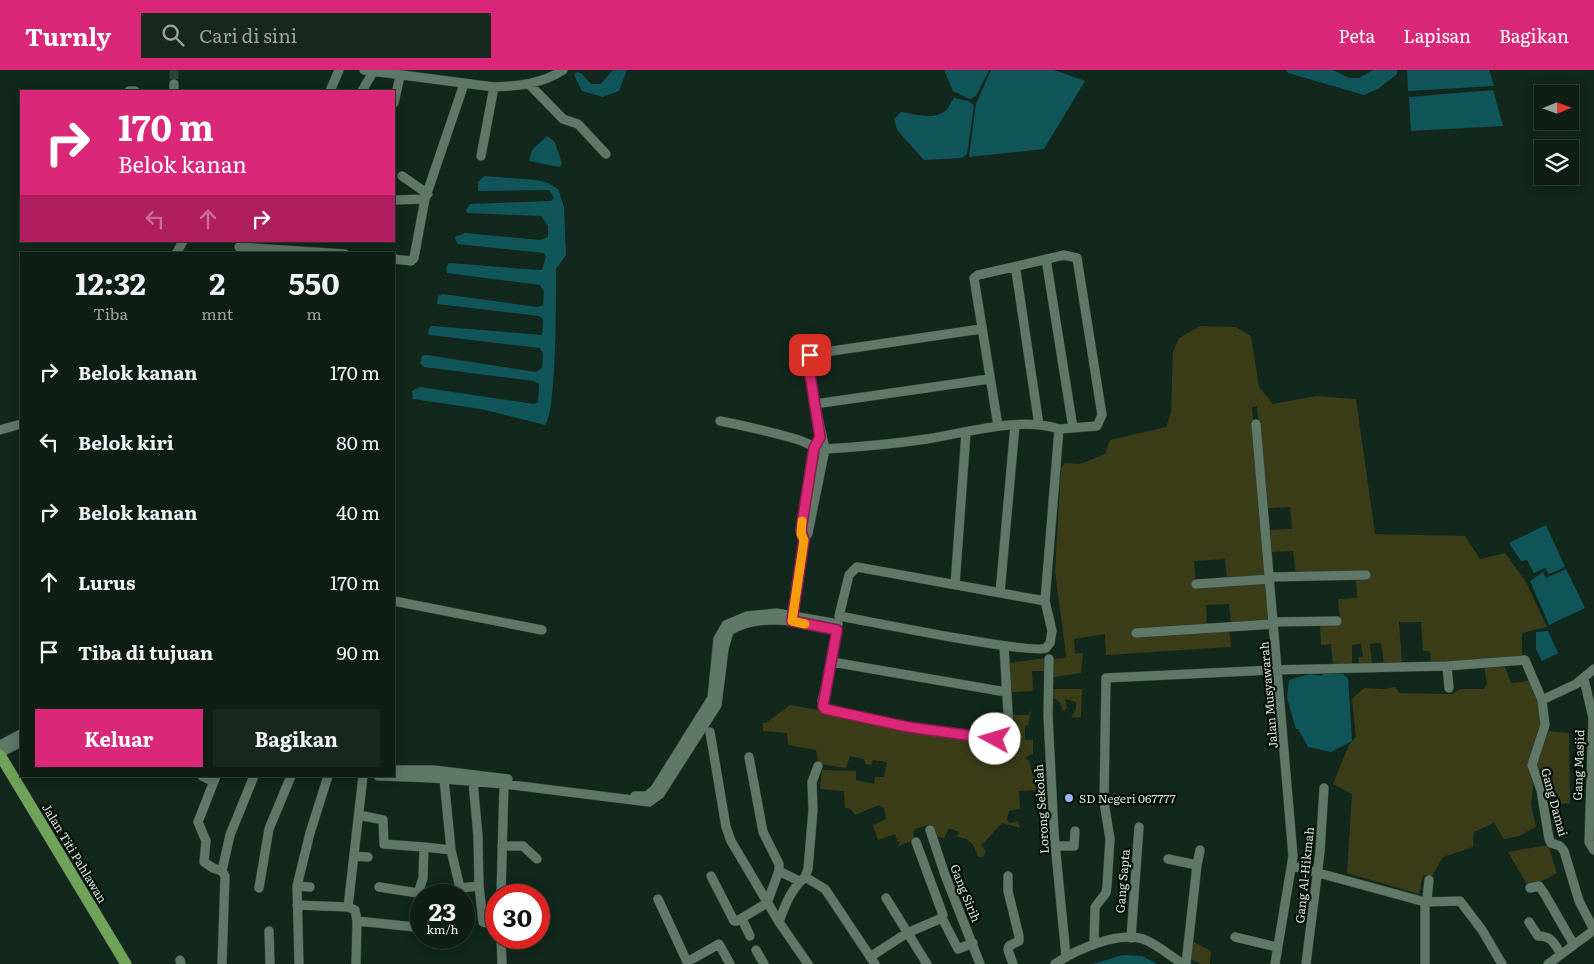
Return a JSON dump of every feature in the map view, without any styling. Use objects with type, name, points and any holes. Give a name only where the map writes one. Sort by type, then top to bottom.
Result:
[{"type":"main road","name":"Jalan Titi Pahlawan","points":[[0,754],[126,964]]},
{"type":"street","points":[[330,90],[339,70]]},
{"type":"street","points":[[362,90],[369,71],[464,84],[494,86],[529,84],[543,80],[563,70]]},
{"type":"street","points":[[395,98],[400,76]]},
{"type":"street","points":[[395,259],[414,260],[427,197],[464,84]]},
{"type":"street","points":[[529,84],[560,116],[578,124],[606,154]]},
{"type":"street","points":[[481,156],[494,86]]},
{"type":"street","points":[[402,176],[427,197]]},
{"type":"street","points":[[395,200],[427,197]]},
{"type":"street","points":[[239,247],[315,252]]},
{"type":"street","points":[[720,421],[784,436],[824,450],[906,442],[998,426],[1039,425],[1059,429],[1097,426],[1102,415],[1077,258],[1064,255],[974,277],[998,426]]},
{"type":"street","points":[[1046,259],[1073,428]]},
{"type":"street","points":[[1013,267],[1016,271],[1039,425]]},
{"type":"street","points":[[793,617],[804,540],[808,533],[824,450],[820,437],[808,362],[812,354],[981,329]]},
{"type":"street","points":[[815,404],[989,379]]},
{"type":"street","name":"Jalan Musyawarah","points":[[1256,424],[1293,866],[1283,906],[1275,964]]},
{"type":"street","points":[[0,430],[20,425]]},
{"type":"street","points":[[1000,593],[1015,425]]},
{"type":"street","points":[[395,770],[579,790],[618,800],[654,801],[714,703],[726,638],[735,624],[793,617],[1034,650],[1046,648],[1050,643],[1052,626],[1045,601],[1059,429]]},
{"type":"street","points":[[955,585],[966,433]]},
{"type":"street","points":[[804,540],[801,530],[811,465],[814,448],[820,437]]},
{"type":"street","points":[[811,465],[821,466]]},
{"type":"street","points":[[1004,646],[1009,730],[1006,737],[962,736],[908,727],[825,709],[822,701],[832,662],[838,623],[849,575],[854,568],[863,567],[1045,601]]},
{"type":"street","points":[[1196,584],[1270,578],[1366,575]]},
{"type":"street","points":[[395,601],[542,630]]},
{"type":"street","points":[[1136,632],[1337,621]]},
{"type":"street","name":"Lorong Sekolah","points":[[1049,659],[1048,716],[1056,846],[1066,956]]},
{"type":"street","name":"Gang Damai","points":[[1447,666],[1526,660],[1542,700],[1545,725],[1532,768],[1541,790],[1550,841],[1564,851],[1579,900],[1594,930]]},
{"type":"street","points":[[832,662],[1006,692]]},
{"type":"street","points":[[1094,944],[1095,907],[1106,892],[1110,839],[1104,802],[1106,678],[1278,670],[1447,666],[1449,688]]},
{"type":"street","points":[[1542,700],[1584,679],[1594,669]]},
{"type":"street","name":"Gang Masjid","points":[[1584,679],[1592,718],[1588,842],[1594,850]]},
{"type":"street","points":[[710,732],[726,828],[731,841],[766,903],[808,964]]},
{"type":"street","points":[[0,745],[20,735]]},
{"type":"street","points":[[0,754],[20,743]]},
{"type":"street","points":[[711,876],[734,921],[742,919],[766,903],[779,871],[779,864],[763,832],[749,757]]},
{"type":"street","points":[[779,922],[808,869],[813,810],[812,782],[818,766]]},
{"type":"street","points":[[395,775],[434,774],[444,779],[538,785]]},
{"type":"street","points":[[222,964],[222,913],[225,887],[222,871],[230,834],[254,777]]},
{"type":"street","points":[[259,888],[269,829],[291,777]]},
{"type":"street","points":[[299,964],[297,886],[310,834],[328,777]]},
{"type":"street","points":[[348,907],[363,777]]},
{"type":"street","points":[[214,779],[198,826],[206,841],[204,862],[222,871]]},
{"type":"street","points":[[444,779],[456,884]]},
{"type":"street","points":[[473,782],[478,836],[479,886],[483,922],[485,922]]},
{"type":"street","points":[[501,884],[504,784]]},
{"type":"street","name":"Gang Al-Hikmah","points":[[1306,964],[1317,872],[1324,788]]},
{"type":"street","points":[[359,815],[383,820],[384,844],[452,850]]},
{"type":"street","name":"Gang Sapta","points":[[1131,938],[1139,827]]},
{"type":"street","name":"Gang Sirih","points":[[930,830],[945,875],[980,964]]},
{"type":"street","points":[[1056,846],[1074,846],[1075,831]]},
{"type":"street","points":[[916,842],[943,915],[942,918],[958,949],[973,943]]},
{"type":"street","points":[[502,846],[523,846],[537,859]]},
{"type":"street","points":[[421,884],[423,878],[424,847]]},
{"type":"street","points":[[1055,964],[1066,956],[1094,944],[1131,938],[1150,942],[1184,964],[1200,850]]},
{"type":"street","points":[[354,856],[368,857]]},
{"type":"street","points":[[1168,859],[1197,865]]},
{"type":"street","points":[[1293,866],[1425,902],[1462,902],[1502,964]]},
{"type":"street","points":[[779,871],[825,889],[872,960],[907,933],[942,918]]},
{"type":"street","points":[[1008,876],[1008,892],[1019,936],[1019,941],[1009,946],[1008,950],[1013,964]]},
{"type":"street","points":[[1425,964],[1425,902],[1429,880]]},
{"type":"street","points":[[297,886],[310,888]]},
{"type":"street","points":[[475,887],[479,886]]},
{"type":"street","points":[[1530,888],[1539,886],[1574,944]]},
{"type":"street","points":[[378,887],[410,892]]},
{"type":"street","points":[[886,898],[927,964]]},
{"type":"street","points":[[658,899],[687,963],[719,944],[730,964]]},
{"type":"street","points":[[297,905],[348,907],[355,910],[357,921],[356,964]]},
{"type":"street","points":[[742,919],[750,936]]},
{"type":"street","points":[[357,921],[410,926]]},
{"type":"street","points":[[1529,922],[1538,936],[1548,936],[1552,939],[1561,954]]},
{"type":"street","points":[[1548,964],[1594,930]]},
{"type":"street","points":[[269,931],[270,964]]},
{"type":"street","points":[[1234,937],[1277,947]]},
{"type":"street","points":[[501,949],[502,964]]},
{"type":"street","points":[[756,950],[764,964]]},
{"type":"green space","points":[[1200,326],[1236,327],[1251,336],[1259,387],[1273,404],[1316,396],[1356,399],[1375,534],[1465,536],[1480,559],[1505,553],[1526,582],[1547,627],[1522,633],[1522,658],[1431,663],[1430,651],[1423,651],[1421,622],[1399,622],[1402,664],[1384,664],[1381,643],[1370,644],[1372,664],[1359,665],[1358,657],[1363,657],[1361,644],[1352,645],[1352,665],[1333,666],[1331,644],[1321,645],[1320,624],[1340,622],[1338,599],[1357,598],[1356,578],[1296,574],[1293,551],[1272,552],[1270,530],[1292,529],[1290,507],[1268,508],[1257,406],[1252,407],[1267,577],[1227,580],[1225,559],[1194,561],[1196,587],[1266,582],[1271,622],[1231,624],[1229,604],[1206,605],[1207,627],[1133,630],[1133,635],[1229,628],[1231,647],[1106,655],[1105,634],[1074,639],[1075,654],[1083,653],[1081,673],[1053,677],[1052,659],[1065,658],[1066,655],[1055,572],[1061,468],[1065,463],[1080,464],[1105,454],[1110,440],[1166,427],[1171,413],[1173,352],[1179,338]]},
{"type":"green space","points":[[1047,658],[1046,671],[1032,671],[1033,691],[1012,692],[1013,715],[1028,715],[1031,710],[1028,725],[1025,726],[1025,740],[1033,740],[1033,754],[1026,757],[1026,760],[1029,760],[1033,777],[1037,777],[1037,790],[1019,791],[1020,809],[1009,811],[1007,820],[1010,823],[1018,821],[1020,828],[1002,823],[981,846],[986,851],[983,857],[978,857],[969,841],[957,837],[959,832],[949,828],[944,838],[933,836],[929,825],[915,829],[913,833],[915,839],[897,847],[900,842],[897,841],[895,834],[878,840],[873,825],[886,819],[884,808],[879,805],[855,815],[850,808],[845,808],[844,791],[820,789],[822,770],[856,771],[856,780],[874,784],[875,777],[884,777],[887,762],[873,760],[871,765],[865,764],[864,759],[850,756],[846,768],[819,764],[816,750],[788,745],[787,733],[763,731],[763,723],[790,705],[1015,745],[1009,663]]},
{"type":"green space","points":[[1484,667],[1505,667],[1511,683],[1529,681],[1540,706],[1541,726],[1528,770],[1534,778],[1531,804],[1536,827],[1519,836],[1504,839],[1494,823],[1474,832],[1473,847],[1443,857],[1432,876],[1423,875],[1419,894],[1347,873],[1352,794],[1333,784],[1349,745],[1356,737],[1352,699],[1364,688],[1383,689],[1395,687],[1399,693],[1443,694],[1452,694],[1461,689],[1484,689],[1487,683]]},
{"type":"green space","points":[[1050,689],[1082,689],[1081,717],[1071,718],[1076,709],[1076,702],[1065,699],[1067,708],[1063,711],[1059,701],[1050,696]]},
{"type":"green space","points":[[1544,731],[1569,733],[1570,803],[1545,805],[1535,769]]},
{"type":"green space","points":[[1548,845],[1557,873],[1529,888],[1508,852]]},
{"type":"green space","points":[[1192,941],[1211,951],[1210,964],[1201,964],[1189,958]]},
{"type":"water","points":[[613,70],[627,70],[619,91],[603,97],[582,91],[574,75],[577,72],[582,74],[591,84],[601,84]]},
{"type":"water","points":[[944,70],[989,70],[976,96],[970,99],[953,91]]},
{"type":"water","points":[[991,70],[1054,70],[1085,81],[1044,149],[969,157],[976,104]]},
{"type":"water","points":[[1286,70],[1333,70],[1349,78],[1359,78],[1373,70],[1397,70],[1397,74],[1378,89],[1364,95],[1288,73]]},
{"type":"water","points":[[1407,70],[1489,70],[1494,86],[1408,91]]},
{"type":"water","points":[[1493,90],[1503,126],[1411,131],[1409,97]]},
{"type":"water","points":[[954,98],[968,101],[974,105],[967,154],[962,158],[924,160],[897,130],[894,119],[901,112],[926,116],[938,115],[948,108]]},
{"type":"water","points":[[547,136],[554,141],[562,163],[560,167],[529,161],[532,150]]},
{"type":"water","points":[[484,176],[536,180],[548,183],[558,189],[564,207],[566,255],[556,269],[554,376],[549,416],[545,425],[481,409],[413,399],[412,391],[420,387],[534,404],[538,402],[539,384],[534,381],[424,367],[420,363],[422,356],[427,355],[536,372],[542,368],[543,354],[540,348],[430,335],[428,333],[430,326],[433,326],[542,335],[543,319],[539,316],[437,304],[438,296],[443,294],[537,307],[543,305],[544,292],[540,285],[447,273],[446,267],[449,263],[542,270],[546,256],[544,253],[457,244],[455,237],[465,233],[540,240],[548,237],[548,226],[541,216],[467,213],[466,210],[470,204],[551,201],[554,198],[549,190],[480,191],[478,190],[478,182]]},
{"type":"water","points":[[1546,525],[1565,567],[1549,574],[1545,568],[1534,573],[1527,560],[1521,561],[1509,543]]},
{"type":"water","points":[[1566,569],[1585,608],[1549,625],[1530,581],[1543,572],[1546,578]]},
{"type":"water","points":[[1548,631],[1558,653],[1542,661],[1536,649],[1536,632]]},
{"type":"water","points":[[1325,673],[1343,674],[1348,678],[1352,741],[1331,752],[1308,747],[1298,729],[1296,729],[1287,698],[1289,680],[1310,674],[1321,676]]},
{"type":"water","points":[[1123,955],[1142,956],[1157,964],[1093,964]]},
{"type":"tunnel","points":[[174,70],[174,84]]},
{"type":"slow traffic","points":[[802,521],[801,534],[804,540],[792,621],[805,624]]},
{"type":"place","name":"SD Negeri 067777","points":[[1069,798]]},
{"type":"route","points":[[810,355],[808,362],[820,437],[814,448],[801,530],[804,540],[792,621],[837,630],[832,662],[822,701],[823,706],[825,709],[908,727],[962,736],[995,739]]}]
